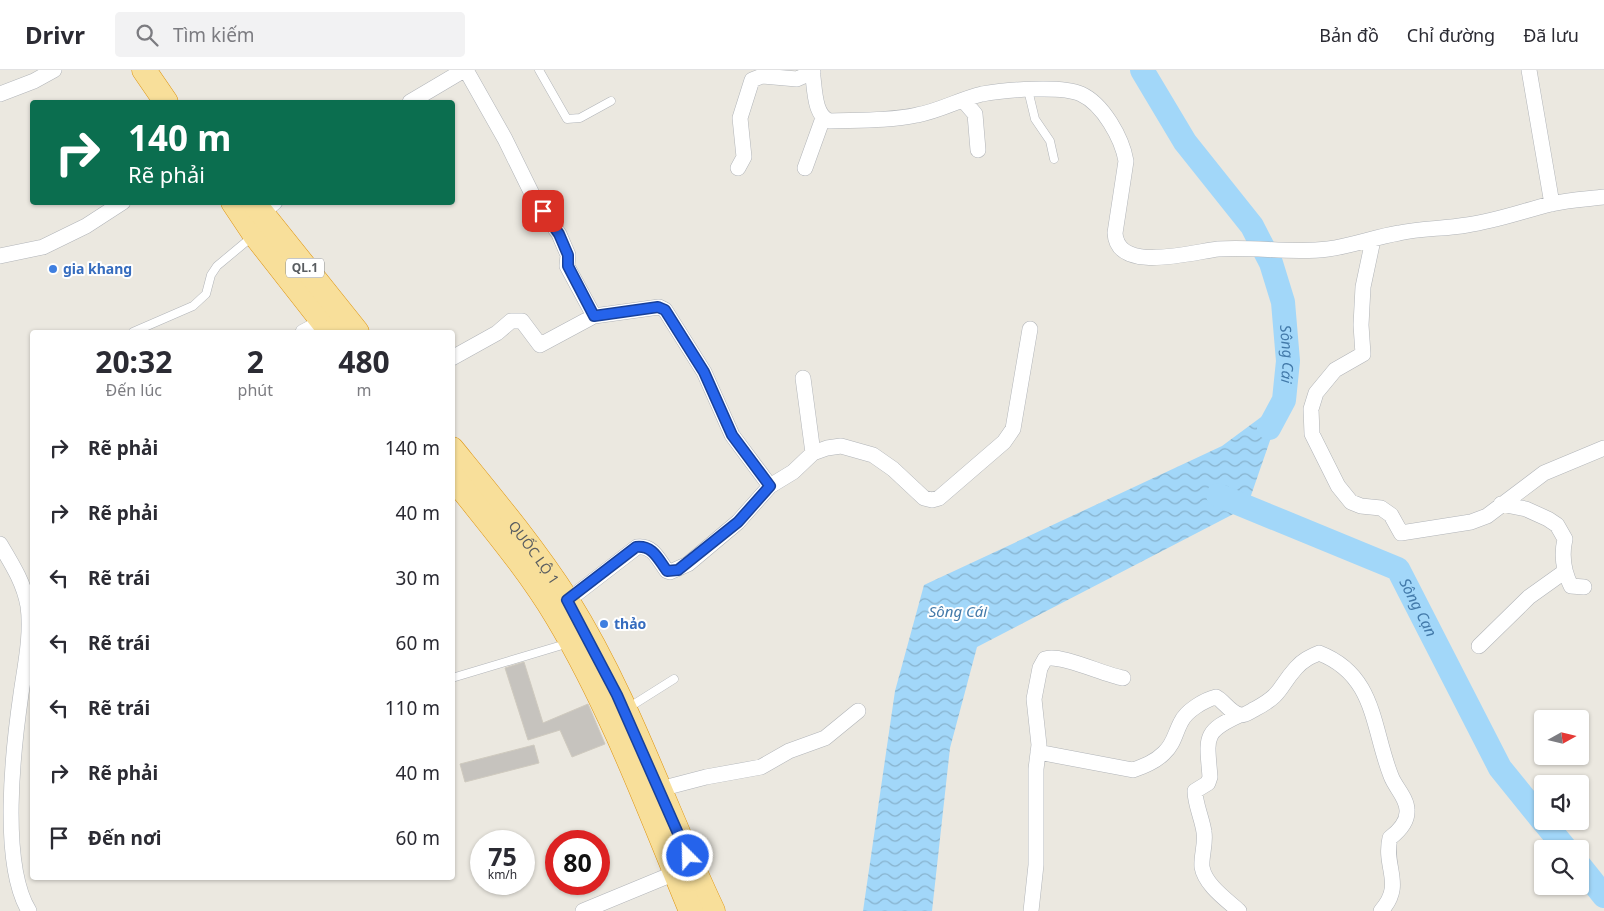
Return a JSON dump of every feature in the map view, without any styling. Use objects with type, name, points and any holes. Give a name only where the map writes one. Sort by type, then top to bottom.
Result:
[{"type":"highway","points":[[144,70],[165,100]]},
{"type":"highway","points":[[163,70],[184,100]]},
{"type":"highway","name":"QL.1","points":[[241,205],[261,213],[355,330]]},
{"type":"highway","name":"QL.1","points":[[261,213],[319,329]]},
{"type":"highway","name":"QUỐC LỘ 1","points":[[455,453],[509,519],[567,600],[603,664],[625,710],[713,911]]},
{"type":"highway","name":"QUỐC LỘ 1","points":[[455,480],[515,557],[556,616],[618,736],[691,911]]},
{"type":"street","points":[[0,94],[54,70]]},
{"type":"street","points":[[413,100],[465,70],[505,139],[536,200],[559,234],[568,255],[568,266],[594,316]]},
{"type":"street","points":[[1529,70],[1552,204]]},
{"type":"street","points":[[738,168],[744,157],[740,118],[752,80],[762,76],[797,79],[813,71],[819,110],[823,118],[830,121],[910,116],[982,94],[1028,90],[1072,91],[1085,96],[1102,112],[1122,143],[1126,161],[1114,233],[1119,248],[1125,252],[1150,257],[1219,249],[1326,250],[1373,240],[1399,232],[1465,226],[1511,217],[1552,204],[1604,197]]},
{"type":"street","points":[[963,100],[974,114],[978,150]]},
{"type":"street","points":[[806,168],[823,118]]},
{"type":"street","points":[[0,256],[43,247],[86,226],[118,205]]},
{"type":"street","points":[[1373,240],[1363,287],[1361,335],[1363,354],[1334,370],[1316,393],[1311,408],[1312,434],[1324,462],[1351,502],[1361,506],[1381,508],[1391,515],[1401,534],[1471,522],[1487,516],[1544,473],[1604,448]]},
{"type":"street","points":[[455,356],[497,333],[511,321],[522,321],[540,345],[594,316],[658,307],[665,310],[704,372],[732,435],[770,486]]},
{"type":"street","points":[[567,600],[636,547],[645,546],[650,549],[667,571],[678,570],[738,522],[770,486],[792,472],[813,453],[841,446],[873,455],[894,469],[924,498],[932,500],[939,498],[1004,442],[1013,429],[1030,329]]},
{"type":"street","points":[[803,378],[813,453]]},
{"type":"street","points":[[1501,504],[1526,509],[1558,525],[1565,539],[1562,550],[1564,572],[1571,586],[1584,587]]},
{"type":"street","points":[[0,544],[24,587],[28,608],[27,650],[7,744],[12,765],[13,868],[22,899],[29,911]]},
{"type":"street","points":[[1479,646],[1529,597],[1564,572]]},
{"type":"street","points":[[1239,911],[1205,877],[1202,867],[1204,834],[1195,791],[1208,783],[1210,777],[1208,739],[1211,732],[1221,724],[1274,699],[1295,669],[1305,660],[1319,653],[1347,668],[1362,689],[1378,728],[1390,775],[1407,808],[1406,818],[1400,830],[1390,838],[1388,852],[1393,890],[1391,898],[1381,911]]},
{"type":"street","points":[[1031,911],[1036,865],[1036,769],[1038,752],[1034,699],[1040,668],[1045,659],[1050,657],[1077,663],[1108,675],[1123,678]]},
{"type":"street","points":[[1038,752],[1132,770],[1147,765],[1165,752],[1176,738],[1184,717],[1208,699],[1216,697],[1223,701],[1232,712],[1240,715]]},
{"type":"street","points":[[660,789],[706,777],[761,767],[788,752],[825,738],[858,711]]},
{"type":"street","points":[[582,911],[675,873]]},
{"type":"lane","points":[[539,70],[567,119],[580,118],[611,101]]},
{"type":"lane","points":[[1028,90],[1035,120],[1050,140],[1054,159]]},
{"type":"lane","points":[[138,330],[193,306],[206,294],[211,275],[217,266],[261,213]]},
{"type":"lane","points":[[455,677],[570,642]]},
{"type":"lane","points":[[625,710],[674,679]]},
{"type":"water","name":"Sông Cái","points":[[1284,400],[1247,507],[977,647],[950,748],[932,911],[863,911],[895,691],[924,585],[1222,446]]},
{"type":"building","points":[[524,662],[543,723],[588,704],[605,744],[572,757],[560,730],[528,740],[505,668]]},
{"type":"building","points":[[534,745],[539,763],[465,782],[460,764]]},
{"type":"waterway","name":"Sông Cái","points":[[1142,70],[1185,142],[1252,226],[1271,263],[1283,302],[1288,361],[1284,400],[1269,428]]},
{"type":"waterway","name":"Sông Cạn","points":[[1218,495],[1398,569],[1500,768],[1534,810]]},
{"type":"waterway","name":"Sông Cạn","points":[[1550,830],[1559,840]]},
{"type":"waterway","name":"Sông Cạn","points":[[1589,877],[1604,896]]},
{"type":"place","name":"gia khang","points":[[53,269]]},
{"type":"place","name":"thảo","points":[[604,624]]},
{"type":"route","points":[[543,211],[559,234],[568,255],[568,266],[594,316],[658,307],[665,310],[704,372],[732,435],[770,486],[738,522],[688,564],[678,570],[667,571],[650,549],[645,546],[636,547],[567,600],[603,664],[660,789],[688,856]]}]
